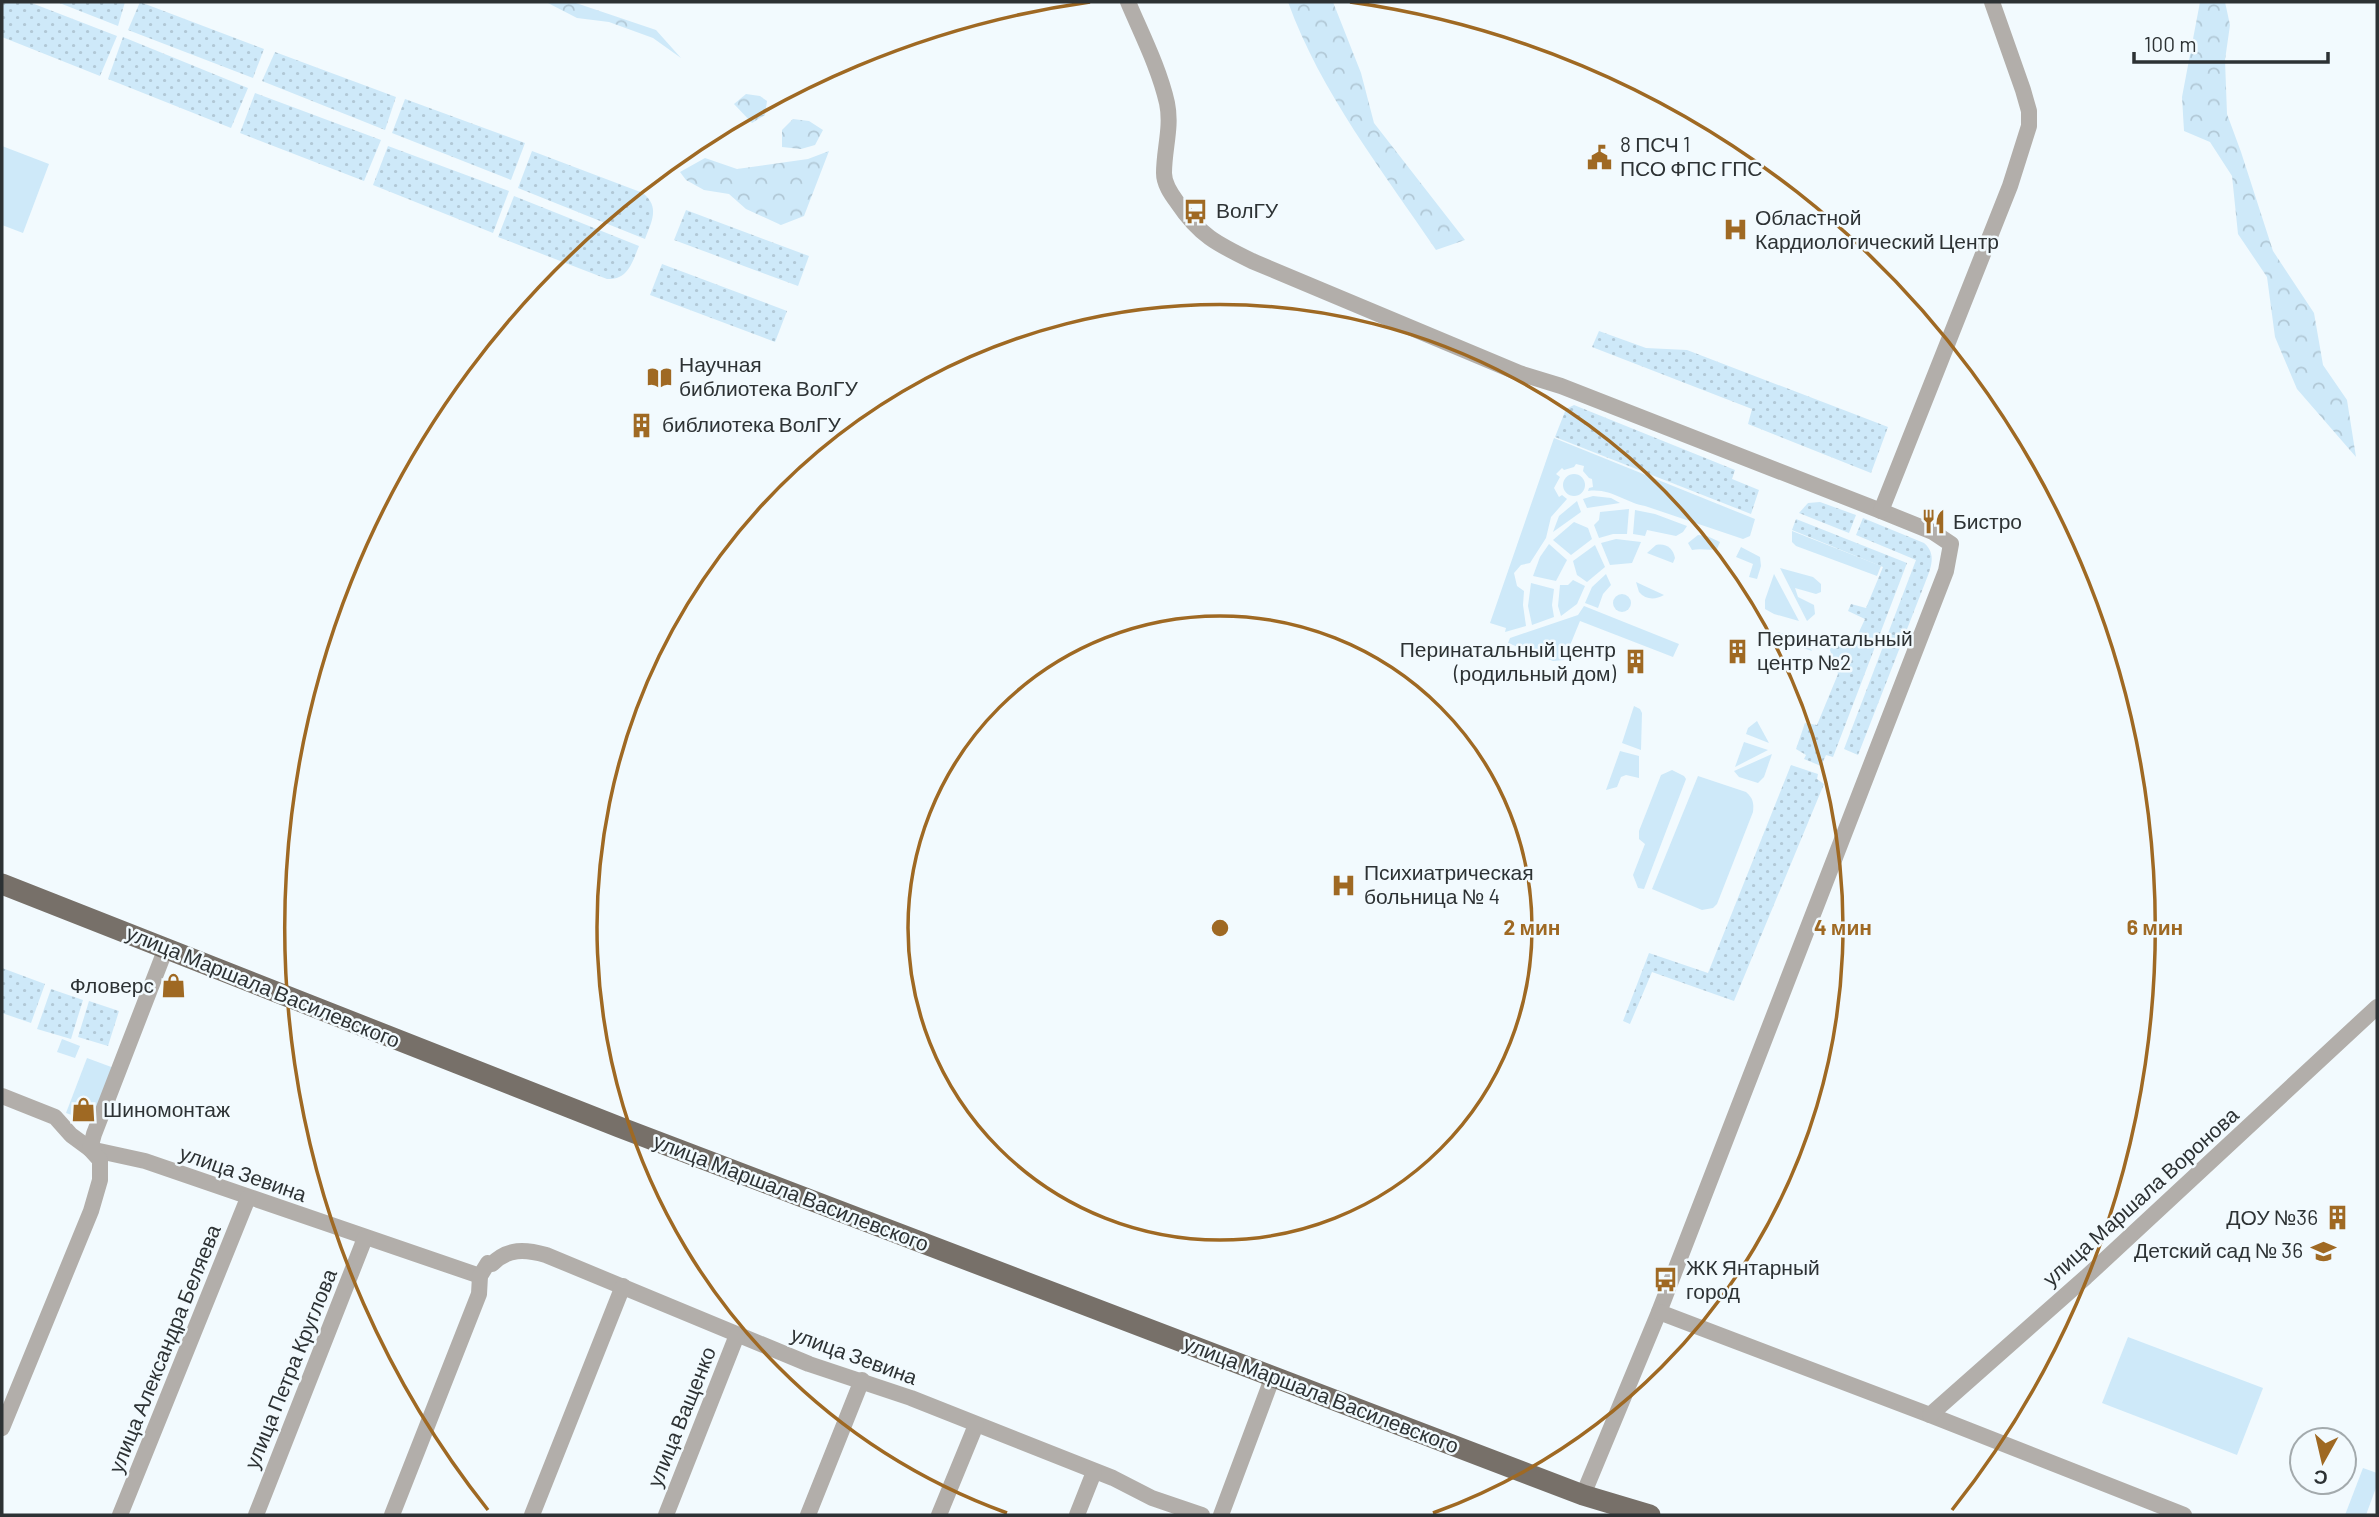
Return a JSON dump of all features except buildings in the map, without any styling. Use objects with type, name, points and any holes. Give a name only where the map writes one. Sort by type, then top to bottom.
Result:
[{"type":"main road","name":"улица Маршала Василевского","points":[[2,884],[619,1127],[1583,1495],[1650,1515]]},
{"type":"street","points":[[1128,2],[1158,73],[1167,104],[1169,131],[1164,174],[1166,182],[1186,216],[1205,235],[1252,261],[1519,373],[1561,386],[1881,511],[1933,532],[1951,544],[1949,561],[1659,1312],[1583,1495]]},
{"type":"street","points":[[1881,511],[2010,186],[2029,126],[2029,111],[2023,90],[1992,2]]},
{"type":"street","points":[[2,1428],[91,1210],[100,1180],[100,1160],[90,1149],[166,948]]},
{"type":"street","name":"улица Маршала Воронова","points":[[1930,1415],[2086,1277],[2377,1007]]},
{"type":"street","name":"улица Зевина","points":[[2,1096],[55,1117],[71,1135],[90,1149],[145,1161],[480,1276],[488,1263],[492,1264],[509,1252],[533,1252],[809,1364],[862,1380],[1113,1478],[1152,1498],[1202,1515]]},
{"type":"street","name":"улица Александра Беляева","points":[[120,1515],[248,1198]]},
{"type":"street","name":"улица Петра Круглова","points":[[256,1515],[365,1238]]},
{"type":"street","points":[[392,1515],[479,1294],[480,1276]]},
{"type":"street","points":[[532,1515],[622,1286]]},
{"type":"street","points":[[1659,1312],[2184,1515]]},
{"type":"street","name":"улица Ващенко","points":[[666,1515],[737,1335]]},
{"type":"street","points":[[1221,1515],[1273,1377]]},
{"type":"street","points":[[808,1515],[862,1380]]},
{"type":"street","points":[[939,1515],[976,1425]]},
{"type":"street","points":[[1077,1515],[1094,1472]]},
{"type":"green space","points":[[2,2],[29,2],[117,36],[100,76],[2,37]]},
{"type":"green space","points":[[57,2],[125,2],[118,26]]},
{"type":"green space","points":[[140,2],[264,49],[253,78],[128,30]]},
{"type":"green space","points":[[546,2],[573,2],[656,30],[681,58],[653,38],[609,22],[577,18]]},
{"type":"green space","points":[[1288,2],[1333,2],[1361,73],[1374,123],[1465,240],[1436,250],[1335,99],[1317,68]]},
{"type":"green space","points":[[2200,2],[2225,2],[2230,25],[2225,60],[2227,114],[2273,251],[2314,313],[2323,365],[2347,400],[2356,457],[2297,389],[2275,337],[2267,277],[2238,234],[2232,176],[2210,142],[2184,131],[2182,97]]},
{"type":"green space","points":[[123,37],[248,88],[231,128],[108,79]]},
{"type":"green space","points":[[275,52],[396,97],[385,130],[262,81]]},
{"type":"green space","points":[[255,93],[381,140],[364,181],[240,133]]},
{"type":"green space","points":[[746,94],[760,96],[767,101],[765,115],[752,123],[734,104]]},
{"type":"green space","points":[[405,99],[525,143],[511,180],[392,133]]},
{"type":"green space","points":[[793,119],[809,121],[823,130],[815,145],[801,149],[782,147],[782,130]]},
{"type":"green space","points":[[2,146],[49,164],[23,233],[2,225]]},
{"type":"green space","points":[[388,146],[509,191],[493,233],[373,185]]},
{"type":"green space","points":[[532,151],[643,193],[653,209],[645,239],[518,188]]},
{"type":"green space","points":[[829,151],[804,216],[781,225],[746,209],[729,194],[704,190],[686,180],[680,172],[705,158],[737,169],[808,159]]},
{"type":"green space","points":[[514,196],[639,246],[628,269],[620,277],[607,279],[498,237]]},
{"type":"green space","points":[[686,210],[809,256],[798,286],[674,240]]},
{"type":"green space","points":[[662,264],[787,311],[775,342],[650,295]]},
{"type":"green space","points":[[1599,331],[1646,348],[1687,350],[1888,427],[1871,473],[1748,424],[1752,409],[1592,347]]},
{"type":"green space","points":[[1574,405],[1735,470],[1732,479],[1759,490],[1751,514],[1555,437],[1566,409]]},
{"type":"green space","points":[[1554,438],[1755,519],[1750,536],[1743,539],[1611,494],[1588,491],[1593,487],[1592,479],[1583,471],[1584,466],[1576,464],[1564,470],[1562,468],[1556,474],[1560,477],[1554,488],[1559,497],[1562,495],[1567,499],[1551,517],[1546,538],[1530,563],[1521,565],[1514,573],[1517,586],[1524,591],[1526,626],[1505,632],[1506,628],[1490,623]]},
{"type":"green space","points":[[1574,474],[1582,477],[1585,485],[1582,493],[1574,496],[1566,493],[1563,485],[1566,477]]},
{"type":"green space","points":[[1593,496],[1611,498],[1620,503],[1587,508],[1583,499]]},
{"type":"green space","points":[[1577,501],[1581,512],[1553,532],[1559,516]]},
{"type":"green space","points":[[1820,502],[1856,515],[1849,533],[1799,513],[1808,503]]},
{"type":"green space","points":[[1629,509],[1627,534],[1599,538],[1594,525],[1599,520],[1600,512]]},
{"type":"green space","points":[[1635,510],[1687,526],[1676,536],[1647,530],[1645,536],[1633,534]]},
{"type":"green space","points":[[1863,518],[1924,543],[1928,547],[1932,562],[1858,755],[1844,749],[1916,560],[1856,535]]},
{"type":"green space","points":[[1796,519],[1907,563],[1833,757],[1826,755],[1821,766],[1804,759],[1806,755],[1796,749],[1805,723],[1817,725],[1838,674],[1830,650],[1833,639],[1852,647],[1865,619],[1848,611],[1851,604],[1866,608],[1883,567],[1792,530]]},
{"type":"green space","points":[[1574,522],[1588,528],[1592,539],[1571,555],[1553,540]]},
{"type":"green space","points":[[1792,531],[1881,566],[1877,576],[1796,546],[1792,542]]},
{"type":"green space","points":[[1698,535],[1720,542],[1717,549],[1692,550],[1688,543]]},
{"type":"green space","points":[[1616,539],[1641,542],[1632,563],[1610,565],[1601,543]]},
{"type":"green space","points":[[1549,544],[1567,560],[1556,581],[1533,576],[1540,557]]},
{"type":"green space","points":[[1595,545],[1605,567],[1587,582],[1577,575],[1573,561]]},
{"type":"green space","points":[[1656,545],[1671,549],[1675,558],[1673,563],[1647,553]]},
{"type":"green space","points":[[1741,547],[1760,557],[1761,566],[1757,579],[1749,577],[1753,564],[1736,557]]},
{"type":"green space","points":[[1780,568],[1813,577],[1821,584],[1821,592],[1816,594],[1795,588],[1798,597],[1814,605],[1815,614],[1807,621]]},
{"type":"green space","points":[[1606,574],[1611,585],[1603,594],[1598,608],[1585,603],[1592,587]]},
{"type":"green space","points":[[1774,574],[1799,621],[1765,609],[1765,600]]},
{"type":"green space","points":[[1573,580],[1585,586],[1577,604],[1561,616],[1558,606],[1560,585],[1568,585]]},
{"type":"green space","points":[[1636,582],[1664,595],[1645,597],[1639,592]]},
{"type":"green space","points":[[1531,583],[1554,589],[1554,617],[1532,625],[1528,606]]},
{"type":"green space","points":[[1622,594],[1628,597],[1631,603],[1628,609],[1622,612],[1616,609],[1613,603],[1616,597]]},
{"type":"green space","points":[[1584,606],[1679,644],[1673,657],[1580,621],[1564,660],[1553,661],[1508,643],[1510,638],[1578,615]]},
{"type":"green space","points":[[1778,632],[1805,641],[1812,651],[1775,638]]},
{"type":"green space","points":[[1634,706],[1642,713],[1641,750],[1622,743]]},
{"type":"green space","points":[[1757,721],[1769,743],[1746,734],[1748,728]]},
{"type":"green space","points":[[1744,742],[1768,750],[1735,767]]},
{"type":"green space","points":[[1620,751],[1639,756],[1639,778],[1626,775],[1621,777],[1617,787],[1606,790]]},
{"type":"green space","points":[[1772,754],[1764,777],[1758,783],[1739,777],[1734,771]]},
{"type":"green space","points":[[1791,765],[1818,774],[1817,779],[1824,784],[1734,1001],[1652,972],[1630,1024],[1623,1021],[1649,953],[1708,973]]},
{"type":"green space","points":[[1672,770],[1686,779],[1644,889],[1638,888],[1633,875],[1645,844],[1639,839],[1639,831],[1661,775]]},
{"type":"green space","points":[[1698,776],[1746,792],[1752,799],[1753,806],[1717,904],[1713,908],[1702,910],[1652,889]]},
{"type":"green space","points":[[2,968],[45,984],[31,1023],[2,1013]]},
{"type":"green space","points":[[51,989],[83,1000],[71,1039],[37,1029]]},
{"type":"green space","points":[[89,1001],[119,1011],[108,1046],[78,1037]]},
{"type":"green space","points":[[62,1039],[80,1046],[75,1058],[57,1052]]},
{"type":"green space","points":[[87,1058],[114,1068],[94,1123],[66,1113]]},
{"type":"green space","points":[[2128,1337],[2263,1388],[2237,1455],[2102,1403]]},
{"type":"green space","points":[[2363,1468],[2377,1473],[2377,1485],[2366,1515],[2345,1515],[2352,1496],[2358,1496],[2358,1481]]},
{"type":"place","name":"8 ПСЧ 1 ПСО ФПС ГПС","points":[[1600,157]]},
{"type":"place","name":"ВолГУ","points":[[1196,211]]},
{"type":"place","name":"Областной Кардиологический Центр","points":[[1735,230]]},
{"type":"place","name":"Научная библиотека ВолГУ","points":[[659,377]]},
{"type":"place","name":"библиотека ВолГУ","points":[[642,425]]},
{"type":"place","name":"Бистро","points":[[1933,522]]},
{"type":"place","name":"Перинатальный центр №2","points":[[1737,651]]},
{"type":"place","name":"Перинатальный центр (родильный дом)","points":[[1636,662]]},
{"type":"place","name":"Психиатрическая больница № 4","points":[[1344,885]]},
{"type":"place","name":"Фловерс","points":[[174,986]]},
{"type":"place","name":"Шиномонтаж","points":[[83,1110]]},
{"type":"place","name":"ДОУ №36","points":[[2338,1218]]},
{"type":"place","name":"Детский сад № 36","points":[[2323,1251]]},
{"type":"place","name":"ЖК Янтарный город","points":[[1666,1280]]}]
